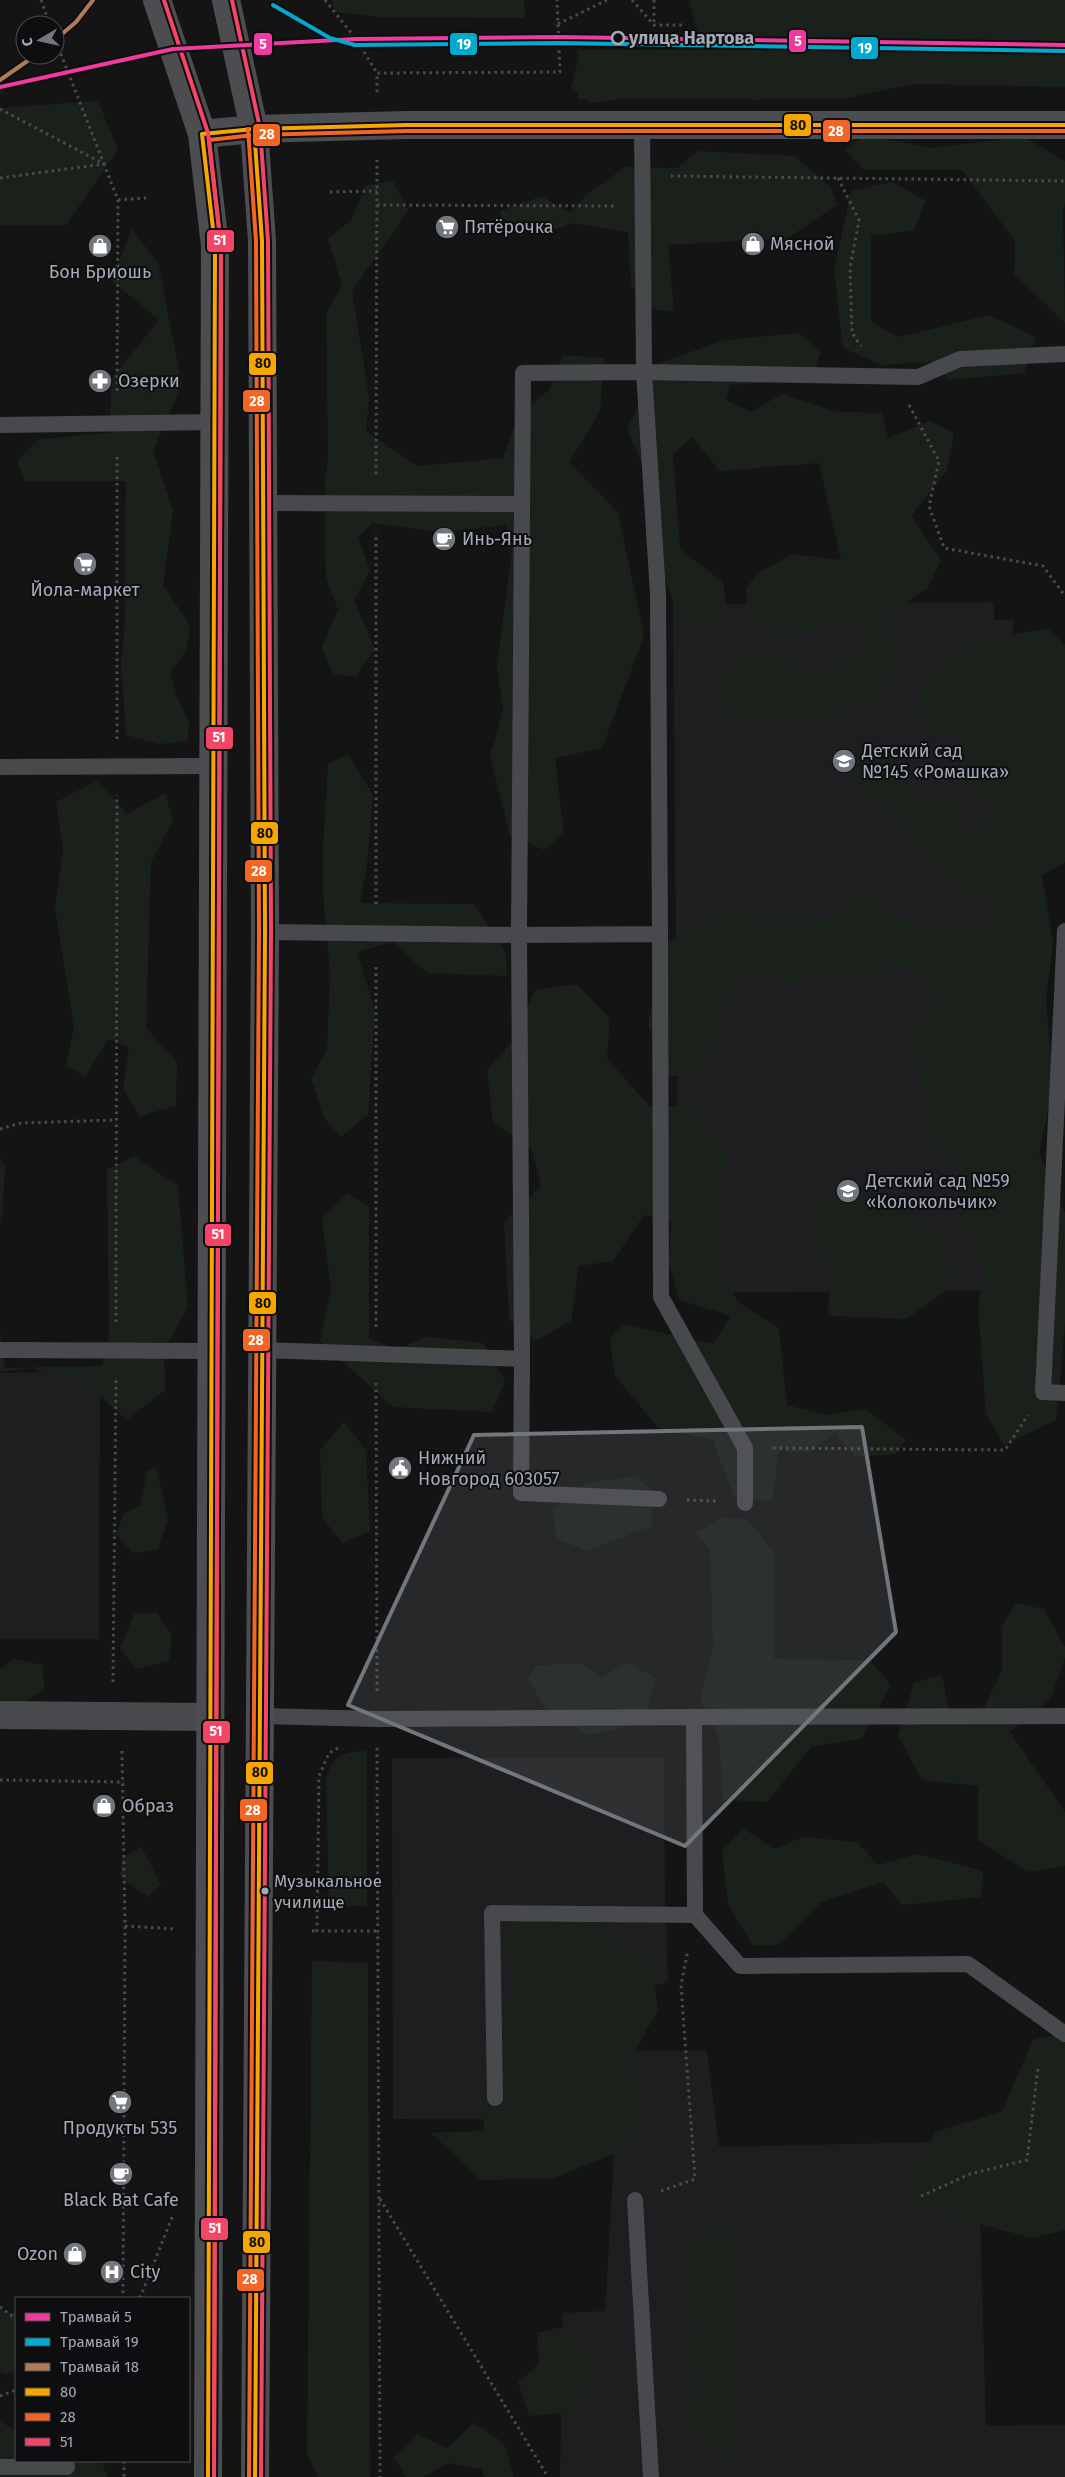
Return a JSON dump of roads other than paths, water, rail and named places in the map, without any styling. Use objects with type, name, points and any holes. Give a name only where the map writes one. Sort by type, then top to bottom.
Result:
[{"type":"main road","points":[[157,0],[202,134],[215,246],[208,2477]]},
{"type":"main road","points":[[226,0],[254,129],[262,242],[265,932],[255,2477]]},
{"type":"main road","points":[[202,134],[254,129],[377,125],[1065,125]]},
{"type":"street","points":[[0,1716],[210,1717]]},
{"type":"lane","points":[[642,124],[644,372],[658,594],[661,1297],[745,1448],[745,1503]]},
{"type":"lane","points":[[659,1499],[521,1493],[519,935],[523,373],[644,372],[918,376],[960,359],[1065,354]]},
{"type":"lane","points":[[0,425],[215,422]]},
{"type":"lane","points":[[262,503],[522,504]]},
{"type":"lane","points":[[0,767],[214,766]]},
{"type":"lane","points":[[1065,931],[1043,1392],[1065,1393]]},
{"type":"lane","points":[[265,932],[519,935],[660,934]]},
{"type":"lane","points":[[0,1350],[212,1351]]},
{"type":"lane","points":[[262,1350],[522,1359]]},
{"type":"lane","points":[[261,1716],[377,1719],[1065,1716]]},
{"type":"lane","points":[[694,1717],[695,1915],[740,1966],[968,1964],[1065,2034]]},
{"type":"lane","points":[[495,2098],[492,1913],[695,1915]]},
{"type":"lane","points":[[635,2200],[651,2477]]},
{"type":"lane","points":[[0,2467],[67,2467]]},
{"type":"tram line","name":"18","points":[[65,31],[76,22],[93,0]]},
{"type":"tram line","name":"19","points":[[273,5],[330,38],[355,45],[559,43],[1065,51]]},
{"type":"tram line","name":"5","points":[[0,87],[173,49],[356,39],[559,37],[1065,45]]},
{"type":"tram line","name":"18","points":[[0,80],[22,65]]},
{"type":"place","name":"улица Нартова","points":[[618,38]]},
{"type":"place","name":"Пятёрочка","points":[[447,227]]},
{"type":"place","name":"Мясной","points":[[753,244]]},
{"type":"place","name":"Бон Бриошь","points":[[100,246]]},
{"type":"place","name":"Озерки","points":[[100,381]]},
{"type":"place","name":"Инь-Янь","points":[[444,539]]},
{"type":"place","name":"Йола-маркет","points":[[85,564]]},
{"type":"place","name":"Детский сад №145 «Ромашка»","points":[[844,761]]},
{"type":"place","name":"Детский сад №59 «Колокольчик»","points":[[848,1191]]},
{"type":"place","name":"Нижний Новгород 603057","points":[[400,1468]]},
{"type":"place","name":"Образ","points":[[104,1806]]},
{"type":"place","name":"Музыкальное училище","points":[[265,1891]]},
{"type":"place","name":"Продукты 535","points":[[120,2102]]},
{"type":"place","name":"Black Bat Cafe","points":[[121,2174]]},
{"type":"place","name":"Ozon","points":[[75,2254]]},
{"type":"place","name":"City","points":[[112,2272]]}]
